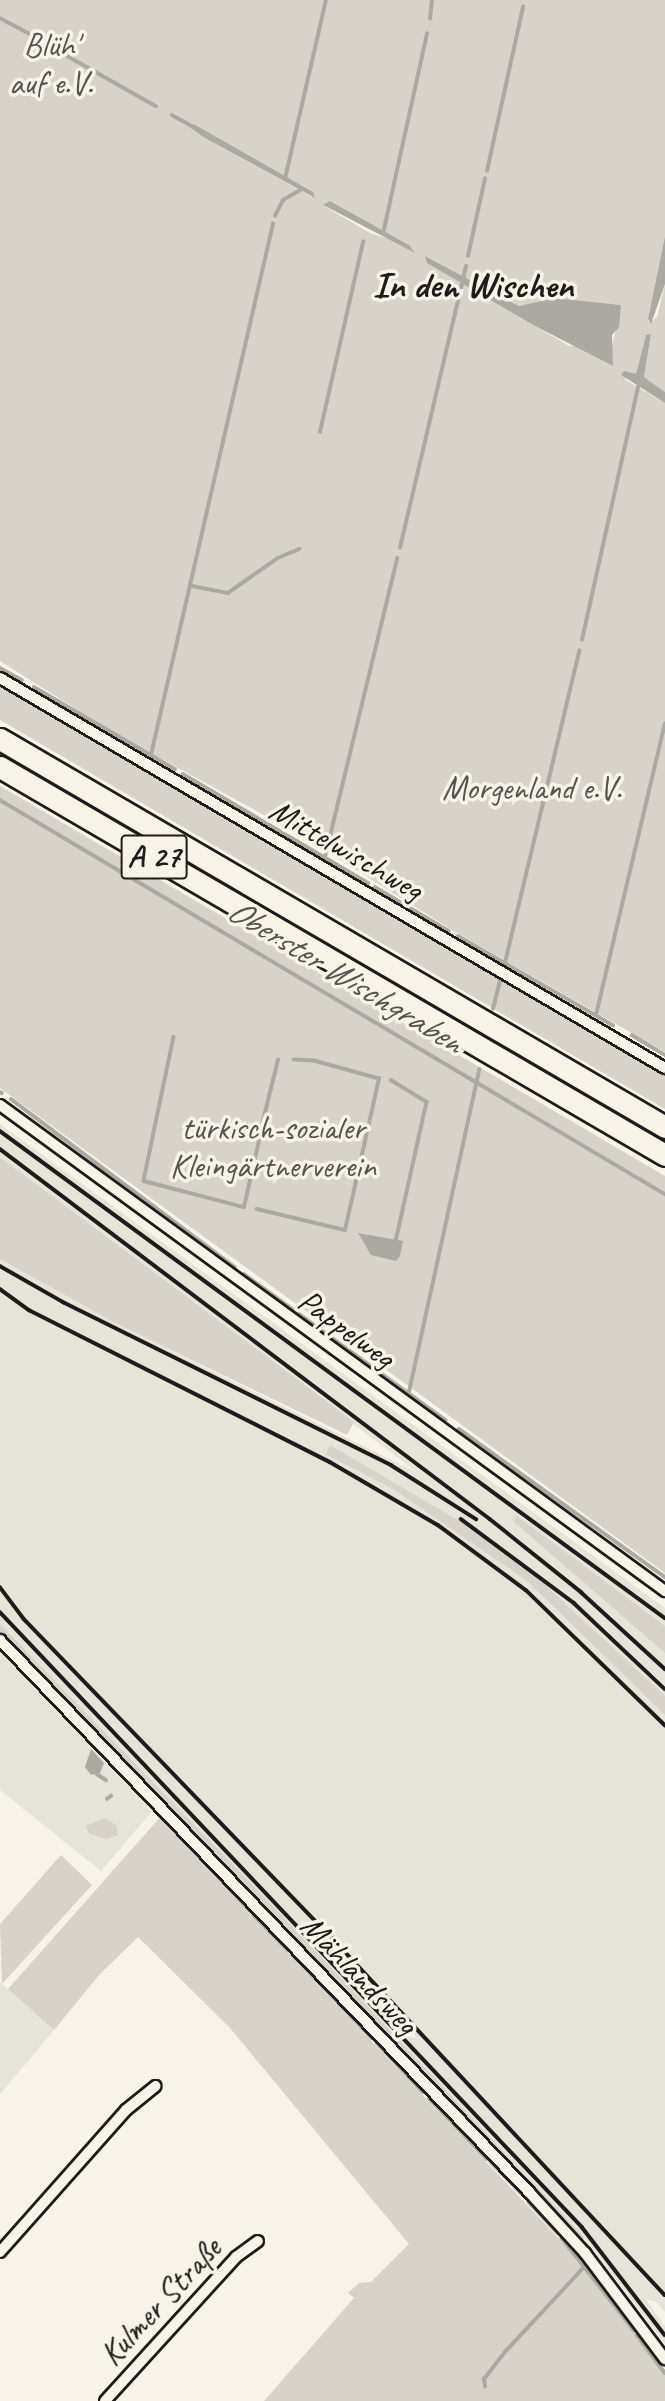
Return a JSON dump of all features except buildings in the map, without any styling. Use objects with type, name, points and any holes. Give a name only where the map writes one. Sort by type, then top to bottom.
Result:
[{"type":"highway","name":"A 27","points":[[0,739],[665,1127]]},
{"type":"highway","name":"A 27","points":[[0,767],[665,1155]]},
{"type":"street","name":"Mittelwischweg","points":[[0,678],[665,1068]]},
{"type":"street","name":"Pappelweg","points":[[0,1105],[404,1404],[665,1591]]},
{"type":"street","name":"Mählandsweg","points":[[0,1640],[538,2202],[585,2253],[665,2359]]},
{"type":"street","points":[[0,2252],[126,2110],[156,2086]]},
{"type":"street","name":"Kulmer Straße","points":[[105,2401],[236,2258],[258,2241]]},
{"type":"shaded area","points":[[194,124],[313,192],[315,198],[203,137],[191,128]]},
{"type":"shaded area","points":[[330,201],[409,245],[415,253],[323,205]]},
{"type":"shaded area","points":[[665,236],[665,284],[651,324],[648,319]]},
{"type":"shaded area","points":[[425,256],[519,306],[555,298],[621,305],[619,327],[612,335],[613,366],[535,326],[427,263]]},
{"type":"shaded area","points":[[651,334],[644,377],[665,392],[665,403],[621,375],[624,371],[636,374],[646,335]]},
{"type":"shaded area","points":[[0,1124],[665,1608],[665,2312],[656,2302],[646,2299],[665,2326],[665,2344],[584,2237],[280,1913],[0,1624],[0,1259],[117,1324],[418,1473],[0,1157]]},
{"type":"shaded area","points":[[358,1233],[403,1241],[400,1256],[396,1261],[371,1255]]},
{"type":"shaded area","points":[[0,1645],[154,1809],[101,1871],[0,1790]]},
{"type":"shaded area","points":[[91,1749],[104,1763],[100,1773],[91,1775],[85,1767]]},
{"type":"shaded area","points":[[0,1982],[54,2030],[0,2094]]},
{"type":"green space","points":[[0,0],[665,0],[665,236],[648,319],[649,323],[657,317],[665,284],[665,392],[644,377],[651,334],[646,335],[636,374],[624,379],[665,403],[665,1052],[457,933],[300,835],[109,730],[0,661]],"holes":[[[194,124],[313,192],[312,197],[203,137],[191,128]],[[330,201],[409,245],[370,233],[324,206]],[[425,256],[519,306],[555,298],[621,305],[612,346],[569,346],[428,263]]]},
{"type":"green space","points":[[0,685],[665,1075],[665,1109],[0,720]]},
{"type":"green space","name":"türkisch-sozialer Kleingärtnerverein","points":[[0,786],[665,1176],[665,1573],[0,1088]]},
{"type":"green space","points":[[0,1157],[354,1422],[347,1435],[117,1324],[0,1259]]},
{"type":"green space","points":[[330,1445],[461,1522],[544,1584],[665,1696],[665,1715],[526,1580],[393,1489],[325,1454]]},
{"type":"green space","points":[[517,1516],[665,1626],[665,1653],[513,1521]]},
{"type":"green space","points":[[0,1624],[280,1913],[584,2237],[579,2242],[136,1771],[0,1634]]},
{"type":"green space","points":[[163,1814],[296,1962],[585,2266],[665,2370],[665,2401],[264,2401],[354,2298],[348,2293],[359,2283],[371,2282],[409,2244],[230,2028],[138,1937],[100,1974],[54,2030],[8,1989]]},
{"type":"green space","points":[[105,1818],[116,1825],[118,1835],[107,1839],[89,1834],[86,1826]]},
{"type":"green space","points":[[61,1855],[92,1885],[2,1984],[0,1924]]},
{"type":"waterway","points":[[285,179],[326,0]]},
{"type":"waterway","points":[[430,19],[432,0]]},
{"type":"waterway","points":[[487,171],[523,7]]},
{"type":"waterway","points":[[0,18],[32,35]]},
{"type":"waterway","points":[[383,234],[427,34]]},
{"type":"waterway","points":[[48,45],[156,106]]},
{"type":"waterway","points":[[172,115],[195,128]]},
{"type":"waterway","points":[[468,256],[485,179]]},
{"type":"waterway","points":[[275,216],[283,200],[302,189]]},
{"type":"waterway","points":[[151,755],[273,224]]},
{"type":"waterway","points":[[320,432],[363,242]]},
{"type":"waterway","points":[[400,548],[466,267]]},
{"type":"waterway","points":[[582,640],[639,382]]},
{"type":"waterway","points":[[192,586],[228,593],[278,558],[299,549]]},
{"type":"waterway","points":[[325,857],[397,559]]},
{"type":"waterway","points":[[504,967],[579,651]]},
{"type":"waterway","points":[[0,668],[22,680]]},
{"type":"waterway","points":[[34,687],[175,769]]},
{"type":"waterway","points":[[596,1015],[665,724]]},
{"type":"waterway","points":[[183,774],[368,883]]},
{"type":"waterway","name":"Oberster Wischgraben","points":[[0,800],[665,1194]]},
{"type":"waterway","points":[[375,887],[449,931]]},
{"type":"waterway","points":[[458,936],[613,1025]]},
{"type":"waterway","points":[[493,1009],[501,977]]},
{"type":"waterway","points":[[632,1035],[665,1055]]},
{"type":"waterway","points":[[174,1037],[144,1181],[244,1207],[259,1141]]},
{"type":"waterway","points":[[262,1125],[278,1060]]},
{"type":"waterway","points":[[257,1209],[345,1230],[379,1079],[314,1061],[294,1060]]},
{"type":"waterway","points":[[409,1392],[479,1070]]},
{"type":"waterway","points":[[391,1080],[427,1102],[396,1242]]},
{"type":"waterway","points":[[11,1099],[235,1267]]},
{"type":"waterway","points":[[244,1274],[446,1420]]},
{"type":"waterway","points":[[459,1429],[665,1577]]},
{"type":"waterway","points":[[97,1774],[106,1780]]},
{"type":"waterway","points":[[107,1799],[111,1796]]},
{"type":"waterway","points":[[166,1821],[250,1910]]},
{"type":"waterway","points":[[254,1915],[288,1950]]},
{"type":"waterway","points":[[292,1954],[372,2038]]},
{"type":"waterway","points":[[377,2043],[423,2092]]},
{"type":"waterway","points":[[429,2098],[487,2159]]},
{"type":"waterway","points":[[491,2162],[521,2193]]},
{"type":"waterway","points":[[529,2202],[558,2233]]},
{"type":"waterway","points":[[562,2238],[634,2330]]},
{"type":"waterway","points":[[485,2387],[484,2379],[507,2350],[586,2265]]},
{"type":"waterway","points":[[637,2335],[665,2373]]},
{"type":"railway","points":[[0,1131],[665,1618]]},
{"type":"railway","points":[[0,1149],[490,1519],[581,1592],[665,1669]]},
{"type":"railway","points":[[0,1266],[63,1302],[391,1465],[476,1519]]},
{"type":"railway","points":[[0,1289],[29,1310],[330,1462],[438,1525],[526,1590],[665,1725]]},
{"type":"railway","points":[[461,1519],[574,1603],[665,1689]]},
{"type":"railway","points":[[0,1587],[24,1619],[319,1924],[665,2295]]},
{"type":"railway","points":[[0,1612],[582,2227],[665,2335]]},
{"type":"district","name":"In den Wischen","points":[[473,285]]},
{"type":"park label","name":"Blüh' auf e.V.","points":[[51,65]]},
{"type":"park label","name":"Morgenland e.V.","points":[[532,789]]}]
